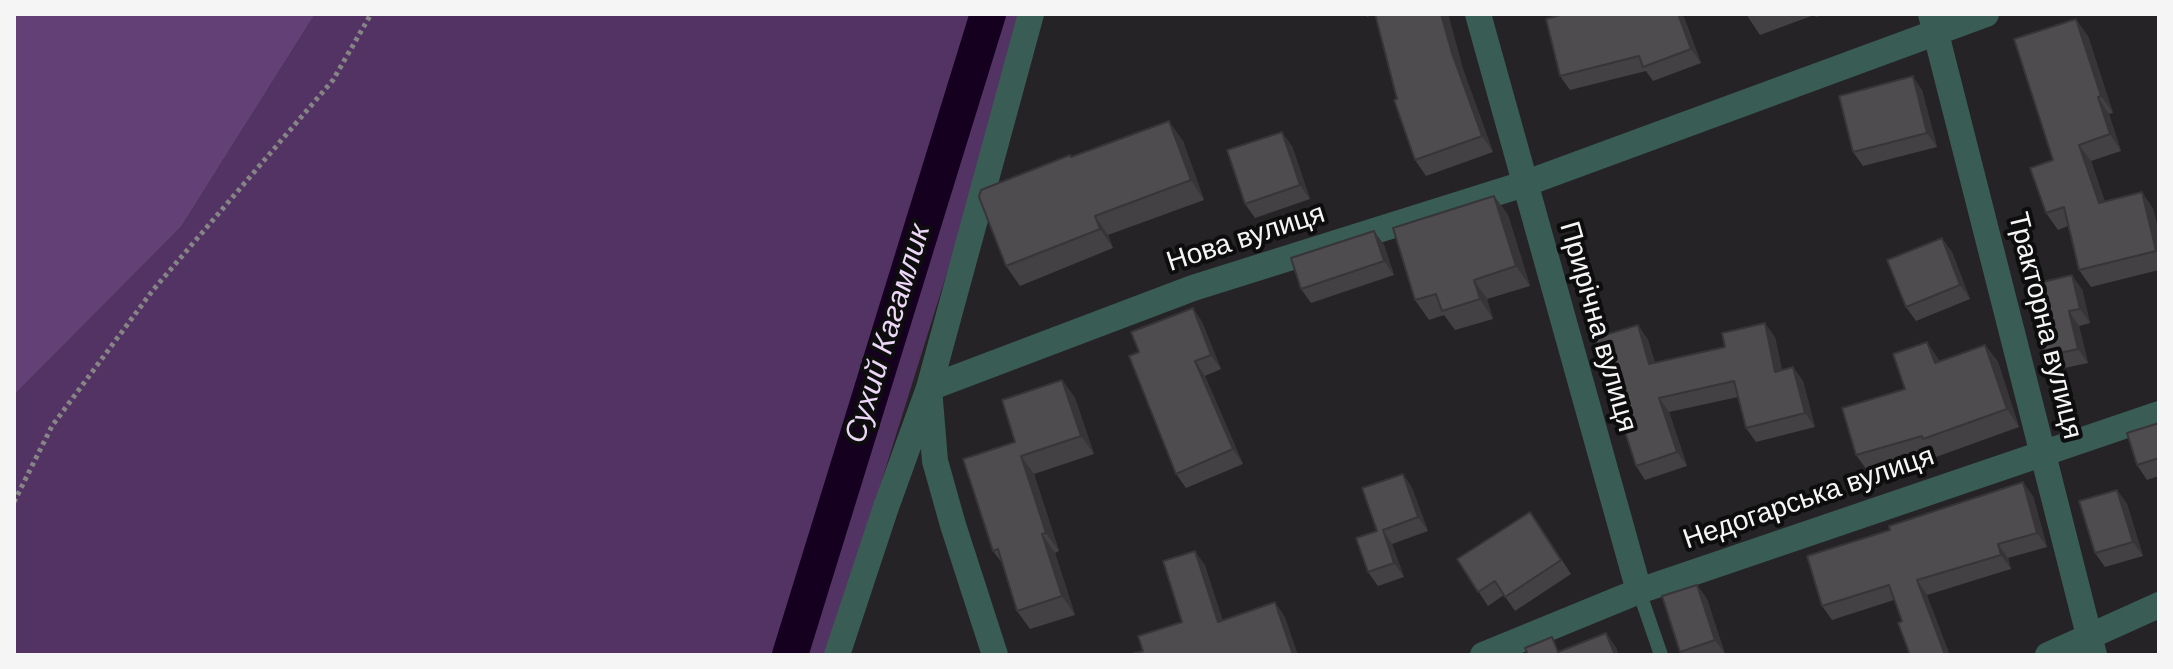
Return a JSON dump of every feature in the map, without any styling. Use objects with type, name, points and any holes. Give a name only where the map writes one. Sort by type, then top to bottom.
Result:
[{"type":"street","points":[[837,655],[929,388],[1031,14]]},
{"type":"street","name":"Прирічна вулиця","points":[[1478,14],[1639,591]]},
{"type":"street","name":"Нова вулиця","points":[[929,388],[1193,288],[1524,184],[1934,22],[1986,14]]},
{"type":"street","name":"Тракторна вулиця","points":[[1934,22],[2092,645]]},
{"type":"street","points":[[929,388],[935,461],[995,655]]},
{"type":"street","name":"Недогарська вулиця","points":[[1483,655],[1639,591],[2159,414]]},
{"type":"street","points":[[2048,655],[2092,645],[2159,605]]},
{"type":"lane","name":"Прирічна вулиця","points":[[1639,591],[1661,655]]},
{"type":"path","points":[[14,502],[52,426],[153,290],[333,80],[371,14]]},
{"type":"shaded area","points":[[14,14],[315,14],[181,227],[14,395]]},
{"type":"shaded area","points":[[315,14],[1019,14],[972,193],[827,655],[14,655],[14,395],[181,227]]},
{"type":"building","points":[[1375,14],[1441,14],[1482,136],[1415,160],[1394,100],[1397,99]]},
{"type":"building","points":[[1564,14],[1678,14],[1691,49],[1643,67],[1639,56],[1560,76],[1546,19]]},
{"type":"building","points":[[2076,19],[2110,134],[2079,145],[2099,203],[2142,192],[2156,251],[2079,270],[2064,207],[2046,213],[2030,168],[2053,160],[2014,39]]},
{"type":"building","points":[[1913,76],[1927,133],[1853,152],[1839,96]]},
{"type":"building","points":[[1169,121],[1191,180],[1095,216],[1100,229],[1006,266],[979,197],[981,190]]},
{"type":"building","points":[[1282,132],[1300,185],[1245,204],[1227,150]]},
{"type":"building","points":[[1494,196],[1516,266],[1474,280],[1480,299],[1442,311],[1436,294],[1415,300],[1393,228]]},
{"type":"building","points":[[1374,231],[1384,261],[1301,289],[1291,258]]},
{"type":"building","points":[[1942,238],[1960,285],[1906,307],[1887,260]]},
{"type":"building","points":[[2072,275],[2080,309],[2069,311],[2078,349],[2045,356],[2030,285]]},
{"type":"building","points":[[1193,308],[1211,355],[1195,361],[1233,449],[1176,474],[1129,356],[1139,352],[1131,332]]},
{"type":"building","points":[[1765,323],[1775,372],[1793,367],[1805,413],[1746,428],[1734,381],[1659,398],[1677,452],[1636,466],[1595,338],[1638,325],[1649,364],[1725,347],[1722,333]]},
{"type":"building","points":[[1927,342],[1935,363],[1985,345],[2007,409],[1923,439],[1922,436],[1856,455],[1842,408],[1905,389],[1893,354]]},
{"type":"building","points":[[1062,380],[1081,436],[1021,456],[1062,596],[1017,611],[998,549],[993,551],[963,459],[1015,442],[1002,400]]},
{"type":"building","points":[[2159,423],[2159,458],[2137,465],[2127,433]]},
{"type":"building","points":[[1403,474],[1418,517],[1383,530],[1394,563],[1368,572],[1356,538],[1377,531],[1362,488]]},
{"type":"building","points":[[2023,482],[2037,533],[1998,544],[2001,555],[1917,580],[1945,655],[1910,655],[1889,585],[1822,606],[1807,556]]},
{"type":"building","points":[[2117,490],[2133,542],[2095,553],[2079,501]]},
{"type":"building","points":[[1530,512],[1561,560],[1505,597],[1495,581],[1478,592],[1457,559]]},
{"type":"building","points":[[1195,551],[1218,622],[1275,602],[1293,655],[1128,655],[1143,651],[1138,636],[1182,622],[1163,561]]},
{"type":"building","points":[[1697,585],[1715,640],[1680,652],[1662,596]]},
{"type":"building","points":[[1606,633],[1615,655],[1528,655],[1525,648],[1552,637],[1558,652]]},
{"type":"waterway","name":"Сухий Кагамлик","points":[[790,655],[988,14]]}]
